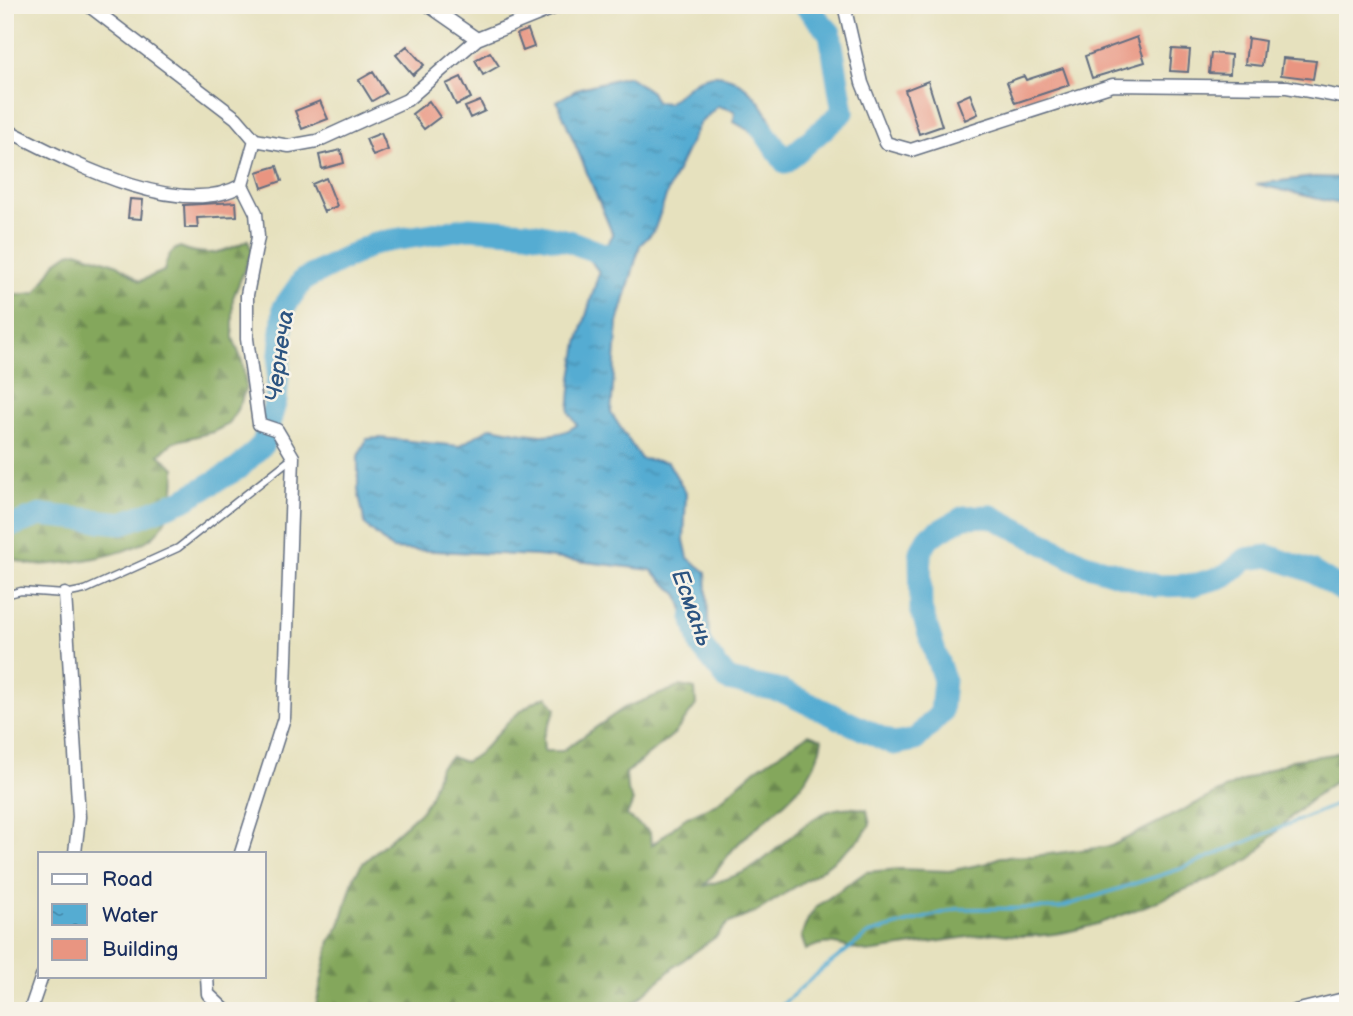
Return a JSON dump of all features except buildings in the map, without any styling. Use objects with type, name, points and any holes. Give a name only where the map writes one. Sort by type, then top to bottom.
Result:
[{"type":"street","points":[[88,5],[236,118],[255,140],[289,146],[317,141],[407,100],[477,39],[561,5]]},
{"type":"street","points":[[428,5],[477,39]]},
{"type":"street","points":[[844,5],[862,83],[886,144],[911,150],[1113,85],[1287,88],[1348,98]]},
{"type":"street","points":[[5,129],[132,187],[195,197],[226,194],[242,185]]},
{"type":"street","points":[[241,852],[284,718],[293,457],[276,430],[259,424],[247,339],[247,295],[258,237],[256,213],[242,185],[255,140]]},
{"type":"street","points":[[65,594],[79,817],[75,852]]},
{"type":"street","points":[[30,1011],[41,978]]},
{"type":"street","points":[[207,978],[208,994],[226,1011]]},
{"type":"street","points":[[1295,1011],[1348,998]]},
{"type":"lane","points":[[5,594],[21,591],[65,594],[85,590],[178,548],[293,457]]},
{"type":"green space","points":[[248,240],[252,251],[233,298],[233,338],[242,361],[246,386],[229,424],[213,432],[173,442],[159,455],[175,468],[172,500],[159,530],[137,546],[84,560],[36,565],[5,556],[5,296],[36,293],[56,262],[77,251],[118,265],[140,281],[164,271],[170,254],[180,247],[207,253],[231,248]]},
{"type":"green space","points":[[681,686],[695,689],[696,705],[675,733],[626,773],[627,789],[633,801],[627,816],[650,832],[651,846],[685,818],[717,803],[756,769],[809,734],[822,739],[818,757],[810,773],[788,799],[735,847],[704,886],[750,869],[806,824],[834,809],[850,807],[867,810],[870,825],[861,838],[823,869],[756,912],[727,924],[717,936],[675,966],[625,1011],[315,1011],[330,941],[340,925],[354,877],[362,864],[420,812],[429,799],[440,767],[451,757],[465,762],[471,759],[520,712],[547,696],[556,709],[543,737],[544,751],[562,751],[624,708]]},
{"type":"green space","points":[[1348,747],[1348,775],[1309,802],[1280,827],[1251,858],[1216,877],[1112,919],[1066,932],[1042,935],[995,933],[868,952],[830,943],[806,950],[801,936],[816,907],[866,872],[900,869],[949,871],[987,863],[1000,857],[1034,856],[1111,846],[1233,785],[1292,760],[1334,754]]},
{"type":"water","points":[[718,75],[729,77],[747,89],[768,115],[777,151],[762,138],[734,122],[735,111],[718,106],[699,124],[669,188],[654,231],[640,245],[618,323],[611,413],[641,459],[668,462],[686,493],[684,540],[688,558],[706,572],[709,638],[701,646],[689,627],[678,595],[651,570],[537,556],[392,549],[365,525],[358,490],[358,456],[367,439],[459,446],[491,427],[546,435],[557,434],[577,425],[569,412],[572,378],[578,343],[599,272],[587,256],[601,253],[613,235],[557,101],[580,88],[628,76],[651,92],[656,102],[668,103],[702,78]]},
{"type":"water","points":[[1314,177],[1348,178],[1348,206],[1256,184]]},
{"type":"waterway","name":"Есмань","points":[[760,126],[785,162],[843,112],[830,33],[805,5]]},
{"type":"waterway","name":"Чернеча","points":[[5,528],[41,515],[123,523],[183,500],[239,468],[263,444],[276,400],[284,307],[303,280],[375,243],[469,228],[527,232],[569,241],[621,261]]},
{"type":"waterway","name":"Есмань","points":[[693,617],[701,646],[728,680],[782,691],[894,744],[915,740],[941,713],[944,680],[921,609],[920,552],[929,537],[964,517],[991,516],[1082,563],[1157,586],[1193,585],[1226,576],[1246,559],[1269,556],[1311,571],[1348,594]]},
{"type":"waterway","points":[[775,1011],[820,971],[868,934],[956,909],[1059,908],[1180,869],[1348,800]]}]
